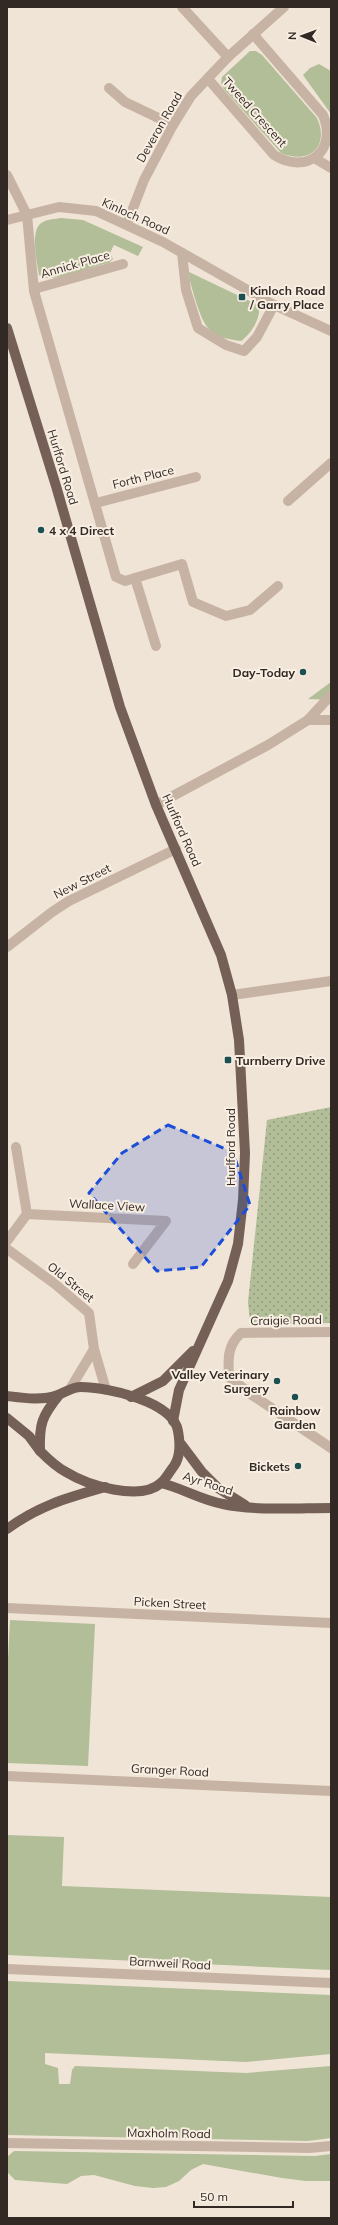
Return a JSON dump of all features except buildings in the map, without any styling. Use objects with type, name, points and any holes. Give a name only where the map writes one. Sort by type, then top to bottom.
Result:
[{"type":"main road","name":"Hurlford Road","points":[[8,333],[56,486],[119,703],[156,806],[221,954],[232,995],[243,1097],[245,1153],[243,1200],[238,1244],[228,1281],[179,1390],[174,1421]]},
{"type":"main road","name":"Hurlford Road","points":[[131,1397],[163,1381],[197,1348]]},
{"type":"main road","points":[[7,1396],[43,1398],[59,1395],[70,1389],[80,1387],[106,1390],[157,1406],[167,1413],[178,1428],[181,1444],[175,1464],[161,1483],[149,1490],[131,1492],[105,1488],[88,1483],[66,1473],[51,1463],[29,1436],[7,1418]]},
{"type":"main road","points":[[40,1451],[40,1430],[43,1417],[59,1395]]},
{"type":"main road","name":"Ayr Road","points":[[181,1444],[202,1472],[218,1488],[247,1506]]},
{"type":"main road","name":"Ayr Road","points":[[161,1483],[223,1504],[331,1508]]},
{"type":"main road","points":[[7,1529],[34,1511],[59,1500],[105,1488]]},
{"type":"street","points":[[182,7],[228,57]]},
{"type":"street","name":"Deveron Road","points":[[127,224],[144,180],[173,125],[191,96],[208,80],[228,57],[284,7]]},
{"type":"street","points":[[253,34],[330,124],[328,143],[316,159],[331,168]]},
{"type":"street","name":"Tweed Crescent","points":[[208,80],[274,155],[285,162],[303,163],[316,159]]},
{"type":"street","points":[[109,88],[124,102],[173,125]]},
{"type":"street","name":"Hurlford Road","points":[[7,175],[27,215],[34,289],[96,502],[116,577],[125,581],[135,578]]},
{"type":"street","name":"Kinloch Road","points":[[7,220],[59,207],[96,211],[127,224],[182,253],[274,305],[331,331]]},
{"type":"street","points":[[182,253],[186,290],[198,328],[226,345],[244,351],[257,337],[274,305]]},
{"type":"street","name":"Annick Place","points":[[34,289],[123,264]]},
{"type":"street","points":[[288,501],[331,463]]},
{"type":"street","name":"Forth Place","points":[[96,502],[196,477]]},
{"type":"street","points":[[156,646],[135,578],[182,564],[194,602],[226,616],[250,610],[278,586]]},
{"type":"street","points":[[156,806],[268,745],[308,720],[331,695]]},
{"type":"street","points":[[308,720],[331,720]]},
{"type":"street","name":"New Street","points":[[7,947],[52,912],[69,901],[176,849]]},
{"type":"street","points":[[232,995],[331,981]]},
{"type":"street","points":[[7,1241],[27,1214],[16,1147]]},
{"type":"street","name":"Wallace View","points":[[27,1214],[166,1221],[133,1264]]},
{"type":"street","name":"Old Street","points":[[7,1249],[55,1284],[89,1313],[94,1349],[106,1390]]},
{"type":"street","name":"Craigie Road","points":[[331,1332],[241,1334],[232,1342],[228,1356],[229,1377],[252,1396],[331,1448]]},
{"type":"street","points":[[70,1389],[94,1349]]},
{"type":"street","name":"Picken Street","points":[[7,1608],[331,1624]]},
{"type":"street","name":"Granger Road","points":[[7,1776],[331,1791]]},
{"type":"street","name":"Barnweil Road","points":[[7,1968],[331,1983]]},
{"type":"street","name":"Maxholm Road","points":[[7,2143],[309,2148],[331,2146]]},
{"type":"highlighted area","points":[[168,1125],[233,1152],[250,1205],[201,1267],[157,1271],[89,1193],[122,1153]]},
{"type":"green space","points":[[250,51],[256,51],[262,55],[317,118],[321,137],[319,145],[308,155],[300,157],[281,153],[224,89],[221,83],[222,77]]},
{"type":"green space","points":[[319,64],[331,71],[331,114],[303,75],[310,68]]},
{"type":"green space","points":[[61,218],[83,220],[143,247],[138,256],[114,245],[110,253],[113,259],[109,263],[54,278],[39,275],[35,246],[36,231],[39,225],[43,222]]},
{"type":"green space","points":[[189,272],[258,305],[259,314],[257,320],[252,330],[245,338],[241,341],[230,339],[215,334],[210,330],[202,318],[195,299]]},
{"type":"green space","points":[[331,682],[331,700],[308,699]]},
{"type":"green space","points":[[331,1107],[331,1323],[255,1325],[250,1322],[248,1302],[267,1120]]},
{"type":"green space","points":[[10,1620],[95,1624],[88,1766],[7,1763],[7,1679]]},
{"type":"green space","points":[[7,1835],[64,1837],[62,1886],[331,1897],[331,1970],[7,1955]]},
{"type":"green space","points":[[7,1981],[331,1995],[331,2054],[246,2062],[45,2053],[45,2064],[58,2068],[59,2084],[70,2084],[72,2070],[75,2066],[246,2073],[331,2066],[331,2138],[308,2141],[7,2135]]},
{"type":"green space","points":[[14,2151],[315,2156],[331,2154],[331,2181],[306,2181],[282,2178],[203,2164],[191,2170],[179,2181],[166,2187],[153,2188],[135,2186],[94,2175],[81,2176],[67,2184],[15,2180],[7,2172],[7,2157]]},
{"type":"place","name":"Kinloch Road / Garry Place","points":[[242,297]]},
{"type":"place","name":"4 x 4 Direct","points":[[41,530]]},
{"type":"place","name":"Day-Today","points":[[303,672]]},
{"type":"place","name":"Turnberry Drive","points":[[228,1060]]},
{"type":"place","name":"Valley Veterinary Surgery","points":[[277,1381]]},
{"type":"place","name":"Rainbow Garden","points":[[295,1397]]},
{"type":"place","name":"Bickets","points":[[298,1466]]}]
